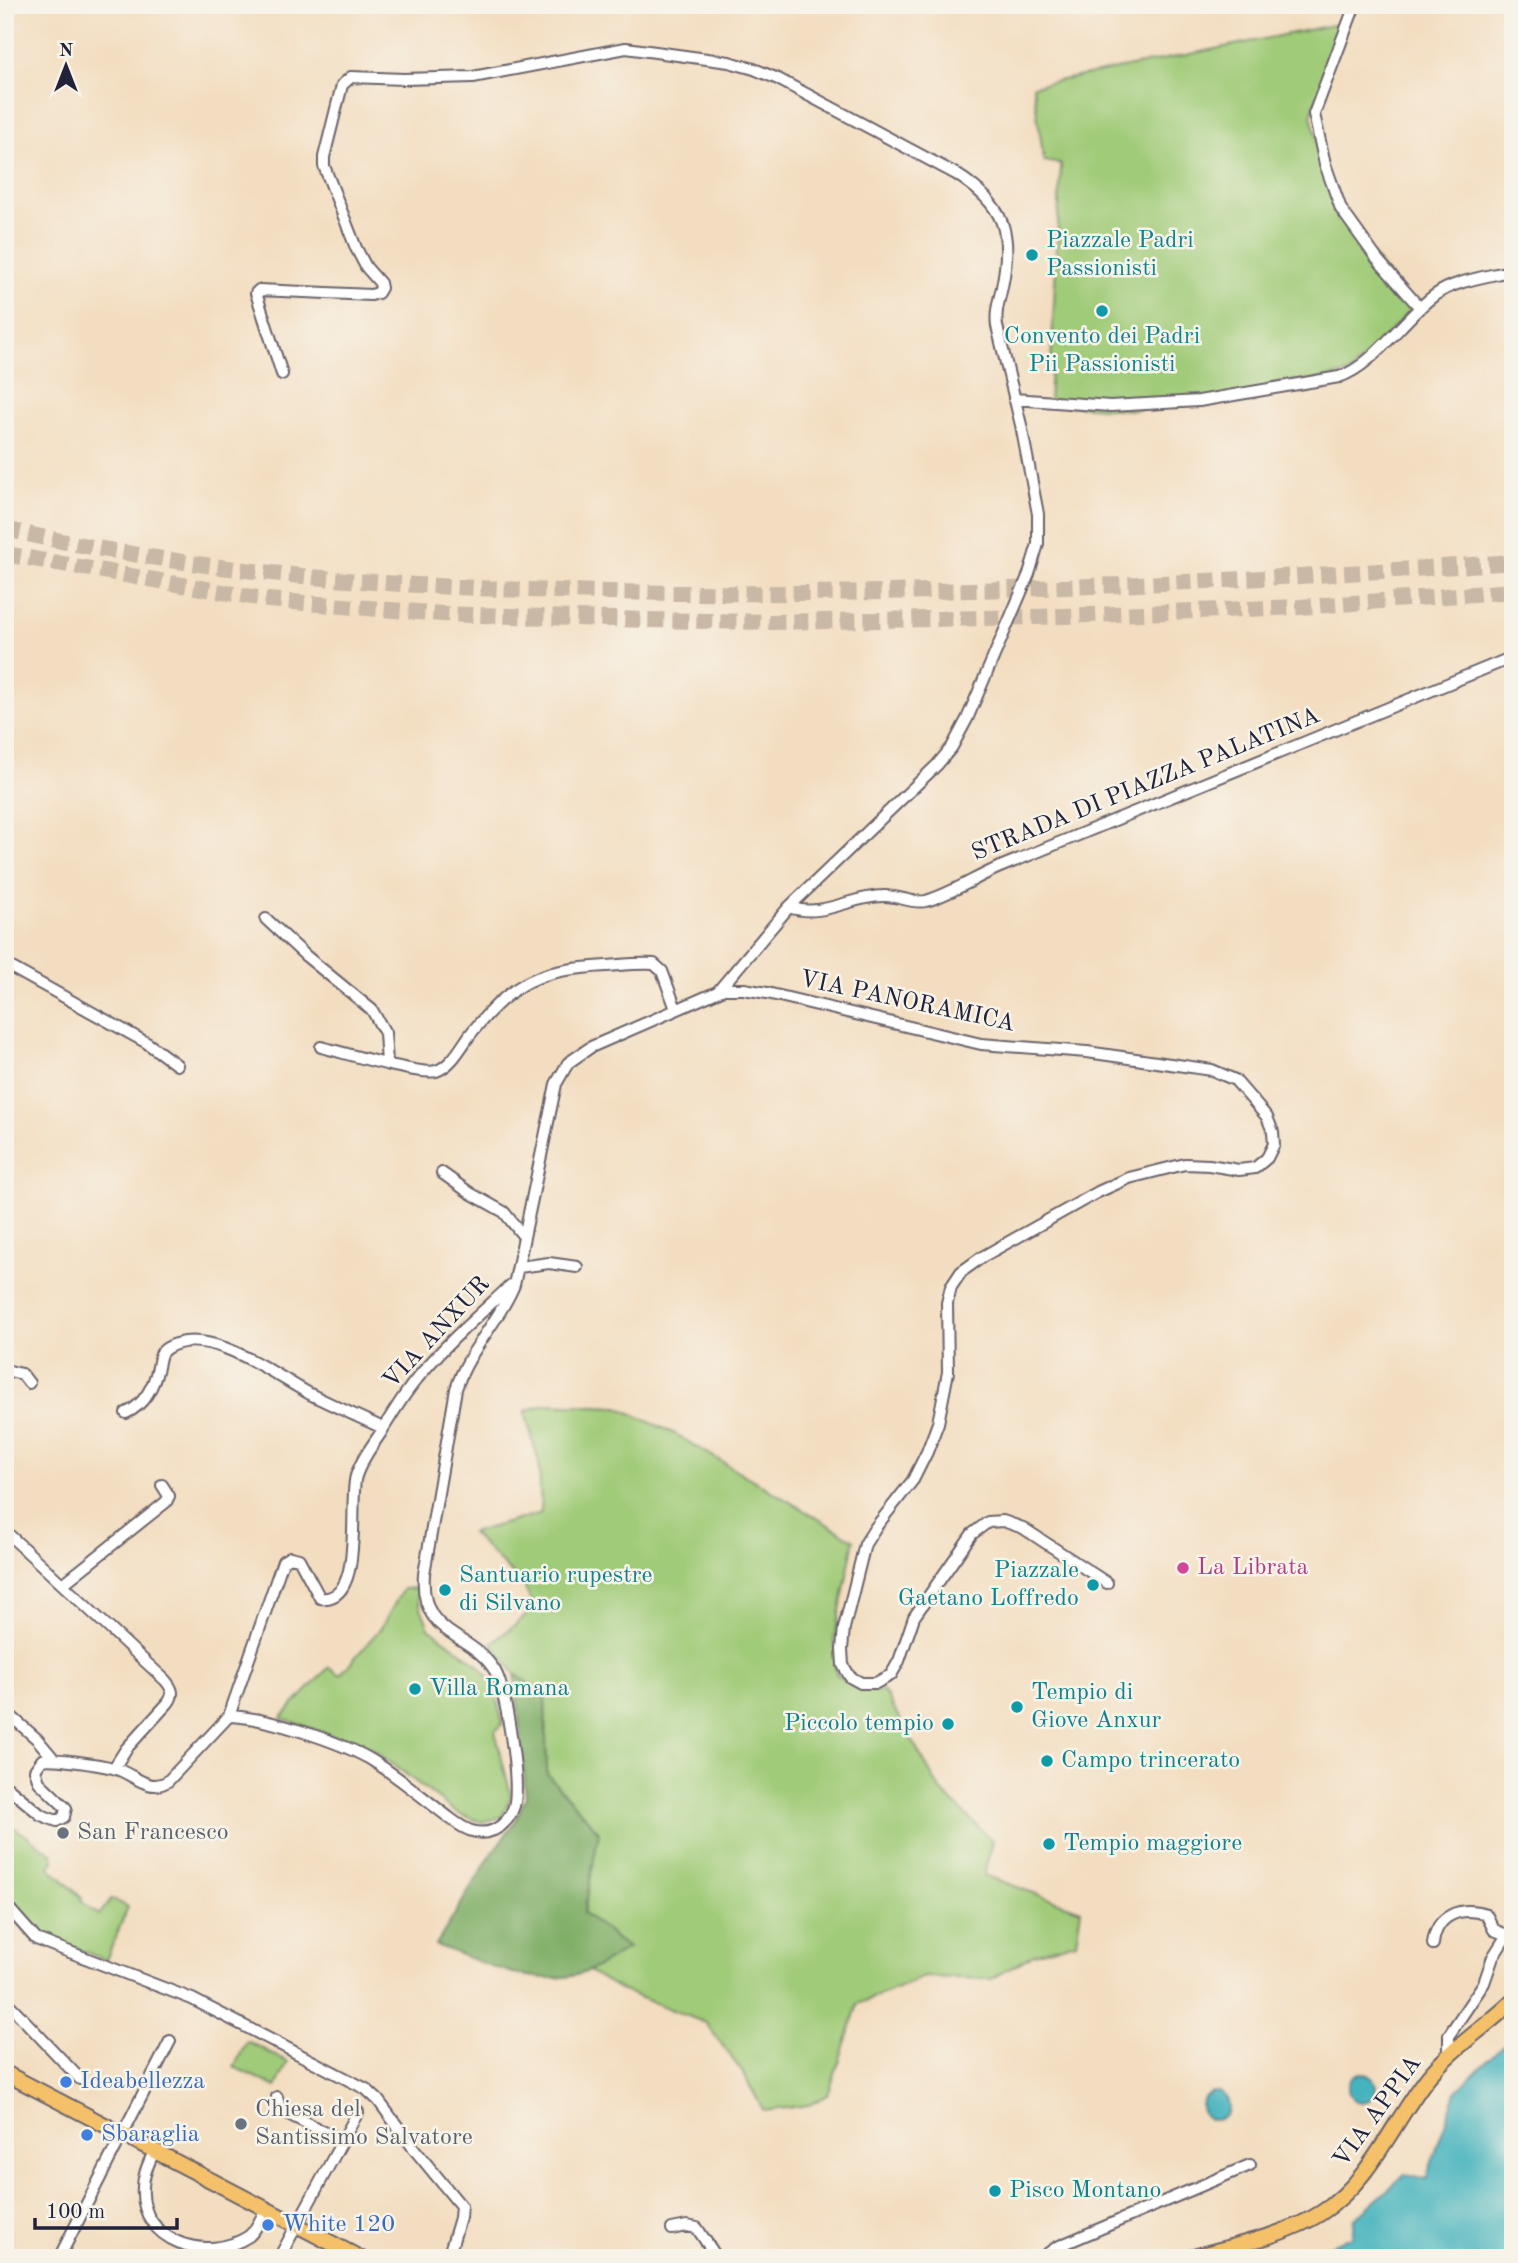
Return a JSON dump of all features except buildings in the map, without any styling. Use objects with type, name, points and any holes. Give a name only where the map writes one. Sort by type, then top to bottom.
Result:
[{"type":"main road","name":"VIA APPIA","points":[[1190,2258],[1286,2229],[1313,2218],[1332,2205],[1365,2172],[1419,2090],[1449,2056],[1513,2001]]},
{"type":"main road","points":[[5,2073],[360,2258]]},
{"type":"street","points":[[1355,5],[1314,114],[1325,164],[1341,209],[1377,259],[1420,308]]},
{"type":"street","points":[[282,374],[259,307],[256,293],[258,290],[371,295],[382,289],[356,248],[324,166],[324,157],[345,80],[355,76],[404,79],[473,77],[631,48],[729,62],[765,73],[949,170],[976,189],[992,205],[1005,228],[1003,276],[996,320],[1038,514],[1038,544],[1029,574],[955,743],[942,760],[789,907],[719,990]]},
{"type":"street","points":[[1014,399],[1110,406],[1187,402],[1231,397],[1339,377],[1359,367],[1420,308],[1446,289],[1513,270]]},
{"type":"street","name":"STRADA DI PIAZZA PALATINA","points":[[789,907],[821,911],[880,896],[915,902],[929,900],[1000,867],[1513,657]]},
{"type":"street","points":[[266,919],[314,963],[372,1010],[385,1033],[387,1063]]},
{"type":"street","points":[[5,964],[147,1044],[177,1065]]},
{"type":"street","points":[[321,1047],[426,1072],[442,1068],[501,1000],[529,981],[558,970],[654,964],[662,971],[676,1010]]},
{"type":"street","name":"VIA PANORAMICA","points":[[229,1716],[259,1719],[358,1753],[469,1831],[491,1831],[510,1816],[515,1802],[517,1776],[498,1679],[491,1665],[480,1653],[439,1624],[428,1606],[423,1583],[456,1389],[465,1366],[503,1307],[515,1281],[552,1100],[564,1068],[584,1050],[719,990],[744,989],[767,993],[996,1047],[1087,1052],[1202,1068],[1235,1080],[1264,1112],[1272,1127],[1274,1144],[1267,1158],[1255,1168],[1236,1170],[1205,1164],[1185,1164],[1124,1180],[976,1259],[956,1279],[947,1303],[948,1373],[938,1423],[913,1480],[865,1544],[844,1628],[844,1665],[850,1677],[862,1683],[876,1683],[891,1675],[899,1661],[914,1617],[972,1534],[988,1522],[1007,1522],[1023,1528],[1107,1583]]},
{"type":"street","points":[[442,1173],[507,1214],[524,1237]]},
{"type":"street","points":[[519,1267],[549,1263],[577,1267]]},
{"type":"street","name":"VIA ANXUR","points":[[53,1758],[114,1768],[150,1785],[168,1781],[229,1716],[283,1561],[290,1557],[299,1559],[320,1598],[332,1597],[341,1589],[349,1566],[355,1532],[355,1482],[361,1464],[405,1394],[427,1367],[515,1281]]},
{"type":"street","points":[[126,1413],[137,1407],[145,1398],[162,1352],[174,1344],[194,1342],[244,1356],[310,1394],[383,1428]]},
{"type":"street","points":[[5,1370],[22,1374],[29,1382]]},
{"type":"street","points":[[63,1584],[166,1502],[169,1496],[162,1485]]},
{"type":"street","points":[[5,1531],[165,1680],[173,1691],[168,1703],[130,1744],[114,1768]]},
{"type":"street","points":[[5,1711],[40,1742],[53,1758],[39,1761],[35,1776],[44,1788],[64,1805],[66,1811],[62,1820],[54,1821],[45,1817],[5,1786]]},
{"type":"street","points":[[5,1904],[36,1939],[192,1999],[370,2092],[460,2203],[461,2214],[449,2254],[465,2258]]},
{"type":"street","points":[[1433,1944],[1435,1930],[1439,1924],[1447,1916],[1458,1912],[1486,1914],[1493,1930],[1507,1935],[1493,1957],[1484,1983],[1451,2031],[1447,2042],[1449,2056]]},
{"type":"street","points":[[5,2000],[80,2079]]},
{"type":"street","points":[[59,2258],[170,2040]]},
{"type":"street","points":[[277,2097],[280,2110],[343,2141]]},
{"type":"street","points":[[279,2258],[358,2112]]},
{"type":"street","points":[[154,2151],[144,2176],[143,2200],[152,2223],[174,2248],[203,2254],[228,2249],[250,2236],[266,2209]]},
{"type":"street","points":[[1041,2258],[1057,2248],[1250,2165]]},
{"type":"street","points":[[672,2229],[687,2226],[697,2228],[717,2258]]},
{"type":"green space","points":[[1342,23],[1311,115],[1337,211],[1414,307],[1350,373],[1217,402],[1132,410],[1049,404],[1061,164],[1044,161],[1033,86]]},
{"type":"green space","points":[[546,1404],[618,1407],[675,1434],[854,1540],[834,1640],[836,1674],[855,1688],[884,1692],[941,1791],[993,1841],[984,1875],[1081,1910],[1076,1942],[1034,1954],[992,1979],[924,1977],[858,2004],[828,2095],[809,2105],[764,2111],[742,2072],[706,2023],[621,1990],[589,1971],[627,1948],[584,1913],[599,1832],[547,1774],[545,1695],[515,1674],[492,1643],[535,1609],[523,1584],[471,1533],[541,1513],[539,1463],[525,1411]]},
{"type":"green space","points":[[416,1588],[429,1628],[475,1662],[492,1680],[503,1724],[495,1731],[511,1796],[502,1817],[482,1822],[457,1813],[374,1750],[281,1718],[329,1667],[340,1675],[381,1628],[403,1589]]},
{"type":"green space","points":[[515,1674],[545,1695],[547,1774],[599,1832],[584,1913],[628,1948],[591,1970],[567,1977],[548,1978],[510,1972],[436,1945],[492,1853],[515,1822],[526,1797]]},
{"type":"green space","points":[[12,1826],[52,1853],[54,1860],[49,1867],[82,1898],[81,1901],[99,1915],[111,1899],[128,1907],[106,1960],[40,1935],[5,1896],[5,1834]]},
{"type":"green space","points":[[247,2041],[288,2062],[276,2087],[234,2067]]},
{"type":"water","points":[[1513,2035],[1513,2258],[1274,2258],[1290,2250],[1300,2256],[1352,2237],[1354,2220],[1405,2174],[1426,2179],[1456,2092]]},
{"type":"water","points":[[1362,2074],[1372,2078],[1376,2088],[1372,2098],[1362,2102],[1352,2098],[1348,2088],[1352,2078]]},
{"type":"water","points":[[1215,2092],[1225,2096],[1229,2106],[1225,2116],[1215,2120],[1205,2116],[1201,2106],[1205,2096]]},
{"type":"tunnel","points":[[5,529],[90,547],[259,572],[428,586],[599,592],[789,593],[996,589],[1306,576],[1513,562]]},
{"type":"tunnel","points":[[5,554],[269,600],[442,614],[647,620],[772,622],[1037,617],[1300,607],[1513,591]]},
{"type":"place","name":"Piazzale Padri Passionisti","points":[[1032,255]]},
{"type":"place","name":"Convento dei Padri Pii Passionisti","points":[[1102,311]]},
{"type":"place","name":"La Librata","points":[[1183,1568]]},
{"type":"place","name":"Piazzale Gaetano Loffredo","points":[[1093,1585]]},
{"type":"place","name":"Santuario rupestre di Silvano","points":[[445,1590]]},
{"type":"place","name":"Villa Romana","points":[[415,1689]]},
{"type":"place","name":"Tempio di Giove Anxur","points":[[1017,1707]]},
{"type":"place","name":"Piccolo tempio","points":[[948,1724]]},
{"type":"place","name":"Campo trincerato","points":[[1047,1761]]},
{"type":"place","name":"San Francesco","points":[[63,1833]]},
{"type":"place","name":"Tempio maggiore","points":[[1049,1844]]},
{"type":"place","name":"Ideabellezza","points":[[66,2082]]},
{"type":"place","name":"Chiesa del Santissimo Salvatore","points":[[241,2124]]},
{"type":"place","name":"Sbaraglia","points":[[87,2135]]},
{"type":"place","name":"Pisco Montano","points":[[995,2191]]},
{"type":"place","name":"White 120","points":[[268,2225]]}]
